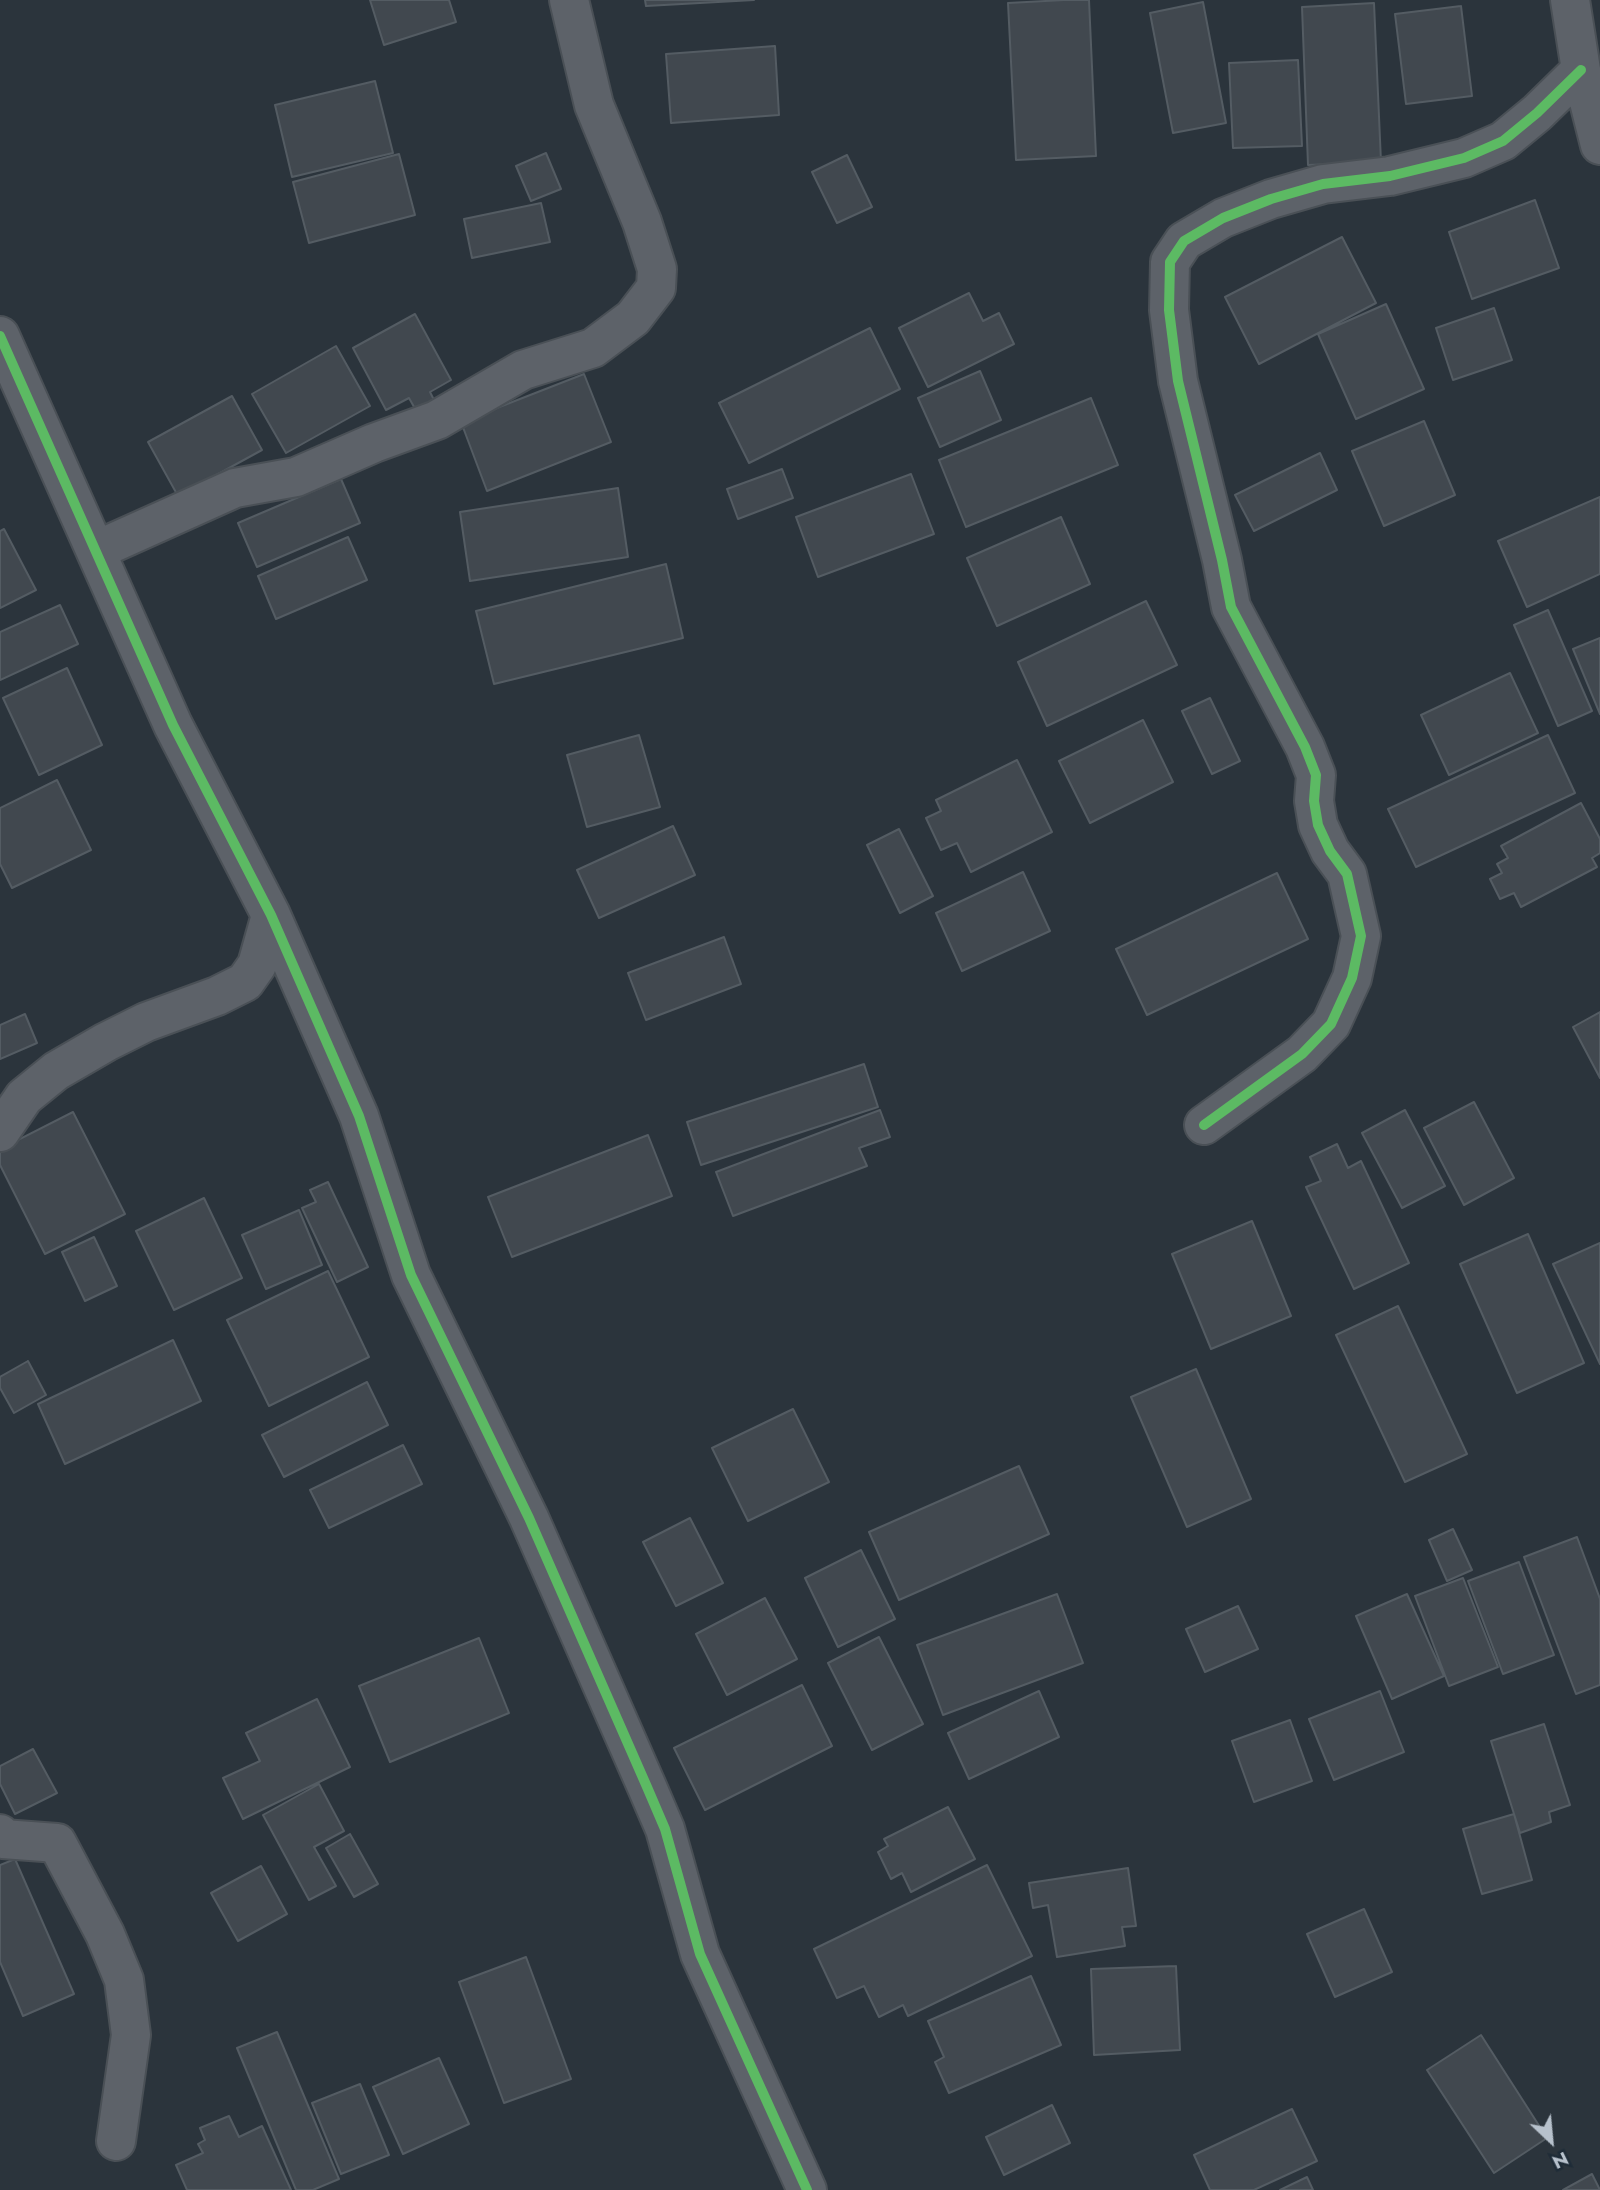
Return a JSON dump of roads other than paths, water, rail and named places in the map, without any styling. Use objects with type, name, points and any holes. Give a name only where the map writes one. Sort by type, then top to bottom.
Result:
[{"type":"street","points":[[97,550],[235,488],[296,477],[374,443],[438,420],[523,370],[593,348],[633,318],[656,288],[657,269],[642,222],[594,105],[569,0]]},
{"type":"street","points":[[1570,0],[1581,70],[1600,145]]},
{"type":"street","points":[[1204,1125],[1302,1054],[1331,1024],[1352,978],[1361,936],[1347,874],[1330,851],[1318,825],[1314,801],[1316,775],[1305,747],[1231,607],[1178,381],[1169,310],[1170,262],[1184,242],[1223,218],[1272,199],[1323,184],[1390,176],[1464,158],[1503,141],[1537,113],[1581,70]]},
{"type":"street","points":[[0,336],[173,725],[271,915],[359,1116],[411,1275],[528,1518],[647,1787],[665,1829],[700,1954],[807,2190]]},
{"type":"street","points":[[0,1132],[12,1103],[56,1071],[146,1022],[217,996],[245,982],[257,965],[271,915]]},
{"type":"street","points":[[0,1834],[3,1839],[57,1843],[105,1934],[124,1980],[131,2035],[116,2141]]}]
